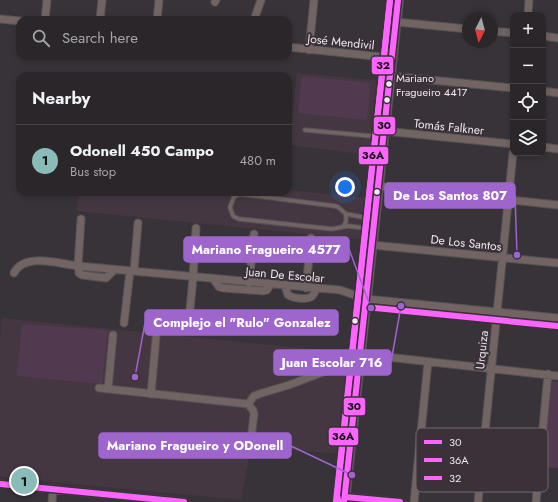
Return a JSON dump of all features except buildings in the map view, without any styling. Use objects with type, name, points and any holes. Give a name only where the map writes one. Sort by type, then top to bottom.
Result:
[{"type":"main road","points":[[344,499],[398,0]]},
{"type":"street","points":[[45,16],[47,0]]},
{"type":"street","points":[[100,16],[102,0]]},
{"type":"street","points":[[158,16],[160,0]]},
{"type":"street","points":[[255,16],[261,0]]},
{"type":"street","points":[[309,50],[314,0]]},
{"type":"street","points":[[528,12],[529,0]]},
{"type":"street","points":[[0,19],[16,21]]},
{"type":"street","points":[[396,22],[462,28]]},
{"type":"street","points":[[498,32],[510,33]]},
{"type":"street","points":[[546,36],[558,38]]},
{"type":"street","name":"José Mendivil","points":[[292,48],[392,58]]},
{"type":"street","points":[[390,76],[510,88]]},
{"type":"street","points":[[546,91],[558,92]]},
{"type":"street","name":"Tomás Falkner","points":[[383,134],[510,144]]},
{"type":"street","points":[[546,147],[558,149]]},
{"type":"street","name":"Urquiza","points":[[485,428],[513,156]]},
{"type":"street","points":[[378,186],[558,205]]},
{"type":"street","points":[[78,266],[81,219]]},
{"type":"street","points":[[124,323],[138,224]]},
{"type":"street","points":[[188,330],[196,228]]},
{"type":"street","points":[[249,283],[254,234]]},
{"type":"street","points":[[306,288],[311,238]]},
{"type":"street","name":"De Los Santos","points":[[372,245],[558,263]]},
{"type":"street","name":"Juan De Escolar","points":[[14,273],[19,266],[41,260],[78,266],[193,278],[340,290],[366,299],[558,318]]},
{"type":"street","points":[[214,280],[223,288],[263,291],[267,290],[270,285]]},
{"type":"street","points":[[285,286],[288,295],[291,297],[306,298],[310,298],[317,288]]},
{"type":"street","points":[[108,389],[113,335]]},
{"type":"street","points":[[151,394],[156,338]]},
{"type":"street","points":[[360,354],[558,376]]},
{"type":"street","points":[[421,428],[428,362]]},
{"type":"street","points":[[248,404],[254,396],[334,368],[342,366],[358,366]]},
{"type":"street","points":[[543,428],[548,374]]},
{"type":"street","points":[[99,388],[248,404],[253,410],[254,414],[250,447]]},
{"type":"street","points":[[414,502],[416,482]]},
{"type":"street","points":[[0,484],[184,502]]},
{"type":"street","points":[[52,502],[53,489]]},
{"type":"street","name":"Urquiza","points":[[478,502],[479,492]]},
{"type":"street","points":[[536,502],[537,492]]},
{"type":"street","points":[[344,499],[400,502]]},
{"type":"lane","points":[[305,130],[383,134]]},
{"type":"lane","points":[[236,196],[234,197],[230,207],[233,216],[239,219],[332,229],[344,226],[374,224]]},
{"type":"lane","points":[[256,196],[335,206],[346,214],[374,224]]},
{"type":"lane","points":[[344,226],[346,214]]},
{"type":"shaded area","points":[[297,73],[384,81],[376,156],[292,145],[292,118]]},
{"type":"shaded area","points":[[302,76],[371,83],[367,120],[298,113]]},
{"type":"shaded area","points":[[292,190],[369,198],[365,240],[77,211],[78,196],[292,196]]},
{"type":"shaded area","points":[[2,318],[351,353],[342,454],[251,447],[241,500],[0,477],[0,340]]},
{"type":"shaded area","points":[[22,324],[108,330],[102,384],[17,376]]},
{"type":"shaded area","points":[[552,381],[558,382],[558,468],[548,467],[547,428]]},
{"type":"transit line","name":"36A","points":[[339,502],[337,496],[390,0]]},
{"type":"transit line","name":"32","points":[[336,501],[390,0]]},
{"type":"transit line","name":"30","points":[[344,502],[398,0]]},
{"type":"transit line","name":"36A","points":[[365,307],[557,326]]},
{"type":"transit line","name":"30","points":[[0,484],[184,502]]},
{"type":"transit line","name":"30","points":[[345,497],[400,502]]},
{"type":"place","name":"Mariano Fragueiro 4417","points":[[389,84]]},
{"type":"place","name":"De Los Santos 807","points":[[517,255]]},
{"type":"place","name":"Juan Escolar 716","points":[[401,306]]},
{"type":"place","name":"Mariano Fragueiro 4577","points":[[371,308]]},
{"type":"place","name":"Complejo el \"Rulo\" Gonzalez","points":[[135,377]]},
{"type":"place","name":"Mariano Fragueiro y ODonell","points":[[352,475]]},
{"type":"place","name":"Odonell 450 Campo","points":[[24,481]]}]
